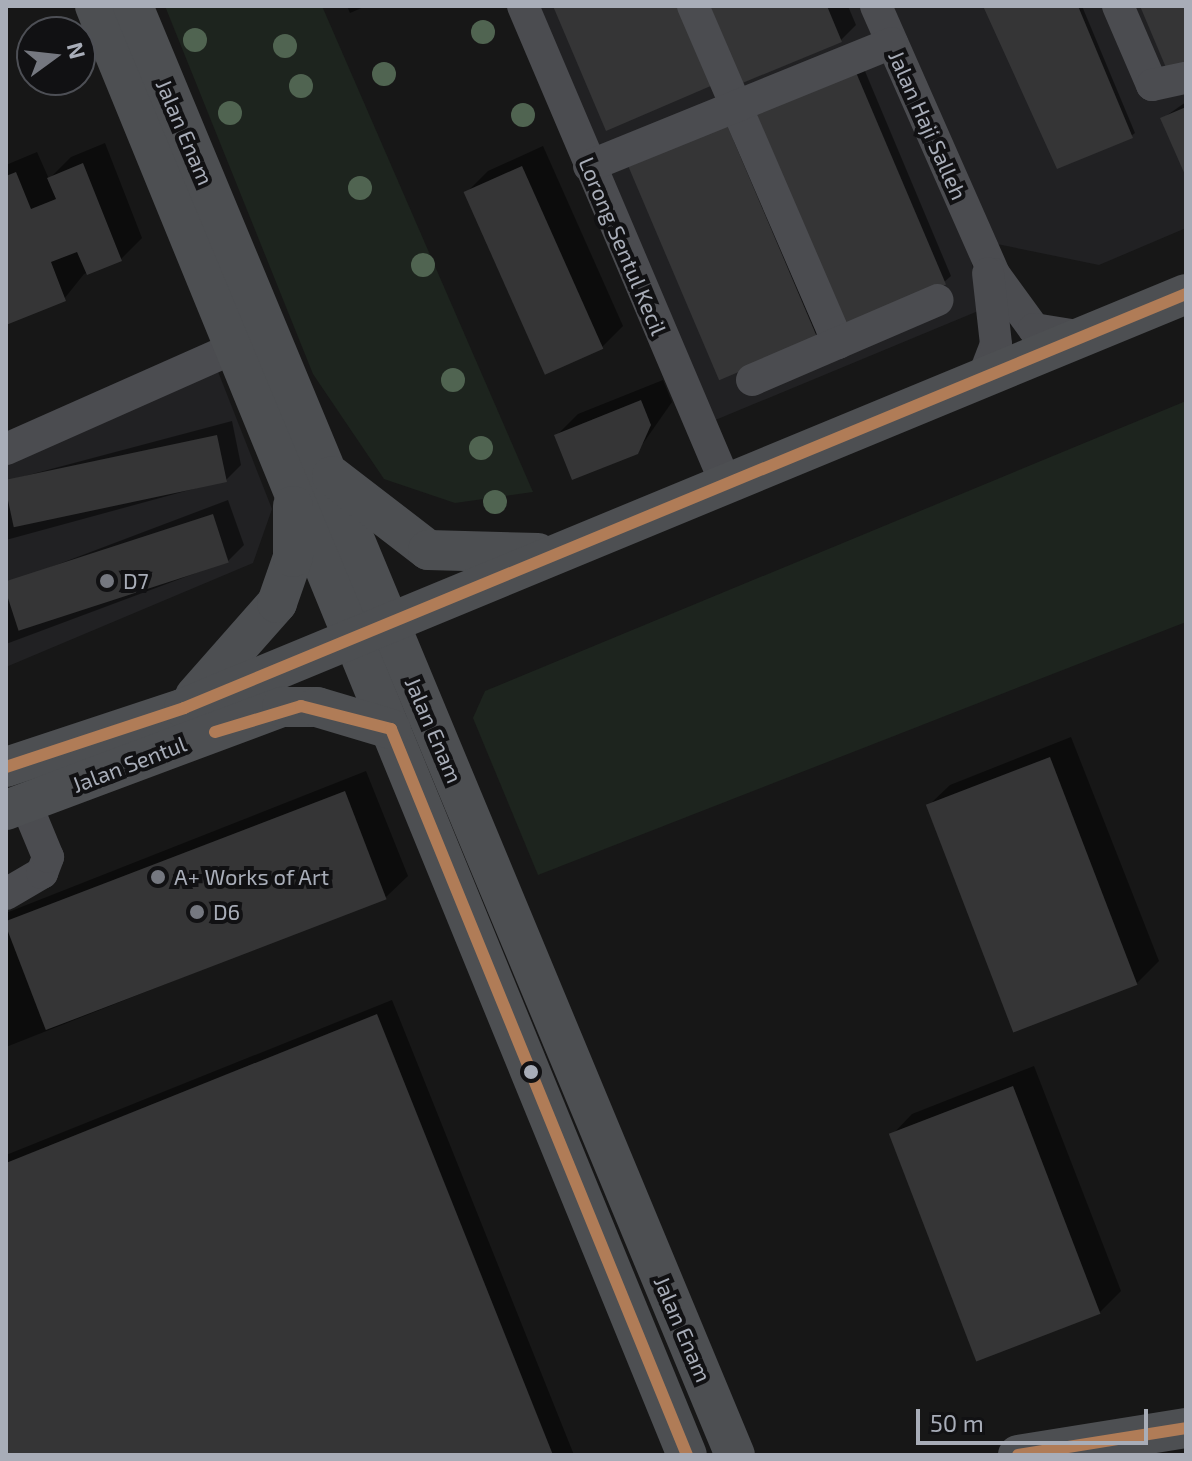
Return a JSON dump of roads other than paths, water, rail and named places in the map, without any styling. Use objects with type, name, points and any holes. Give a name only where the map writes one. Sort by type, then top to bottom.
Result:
[{"type":"main road","name":"Jalan Enam","points":[[95,6],[236,347],[309,478]]},
{"type":"main road","name":"Jalan Enam","points":[[133,6],[309,478],[372,630],[735,1455]]},
{"type":"main road","name":"Jalan Sentul","points":[[6,767],[184,708],[1186,294]]},
{"type":"main road","points":[[184,708],[277,603],[293,557],[309,478],[428,550],[559,553]]},
{"type":"main road","name":"Jalan Enam","points":[[372,630],[391,729],[687,1455]]},
{"type":"main road","name":"Jalan Sentul","points":[[16,807],[282,707],[317,707],[391,729]]},
{"type":"main road","points":[[1018,1455],[1186,1428]]},
{"type":"main road","points":[[1170,1455],[1186,1448]]},
{"type":"street","name":"Lorong Sentul Kecil","points":[[522,6],[726,484]]},
{"type":"street","points":[[693,6],[838,343]]},
{"type":"street","name":"Jalan Haji Salleh","points":[[876,6],[980,243],[1034,329],[1083,337]]},
{"type":"street","points":[[1118,6],[1152,85],[1186,78]]},
{"type":"street","points":[[589,166],[892,43]]},
{"type":"street","name":"Jalan Haji Salleh","points":[[980,243],[996,344],[983,378]]},
{"type":"street","points":[[752,380],[938,300]]},
{"type":"street","points":[[6,449],[236,347]]},
{"type":"street","points":[[6,894],[42,873],[48,857],[16,807]]},
{"type":"place","name":"D7","points":[[107,581]]},
{"type":"place","name":"A+ Works of Art","points":[[158,877]]},
{"type":"place","name":"D6","points":[[197,912]]}]
